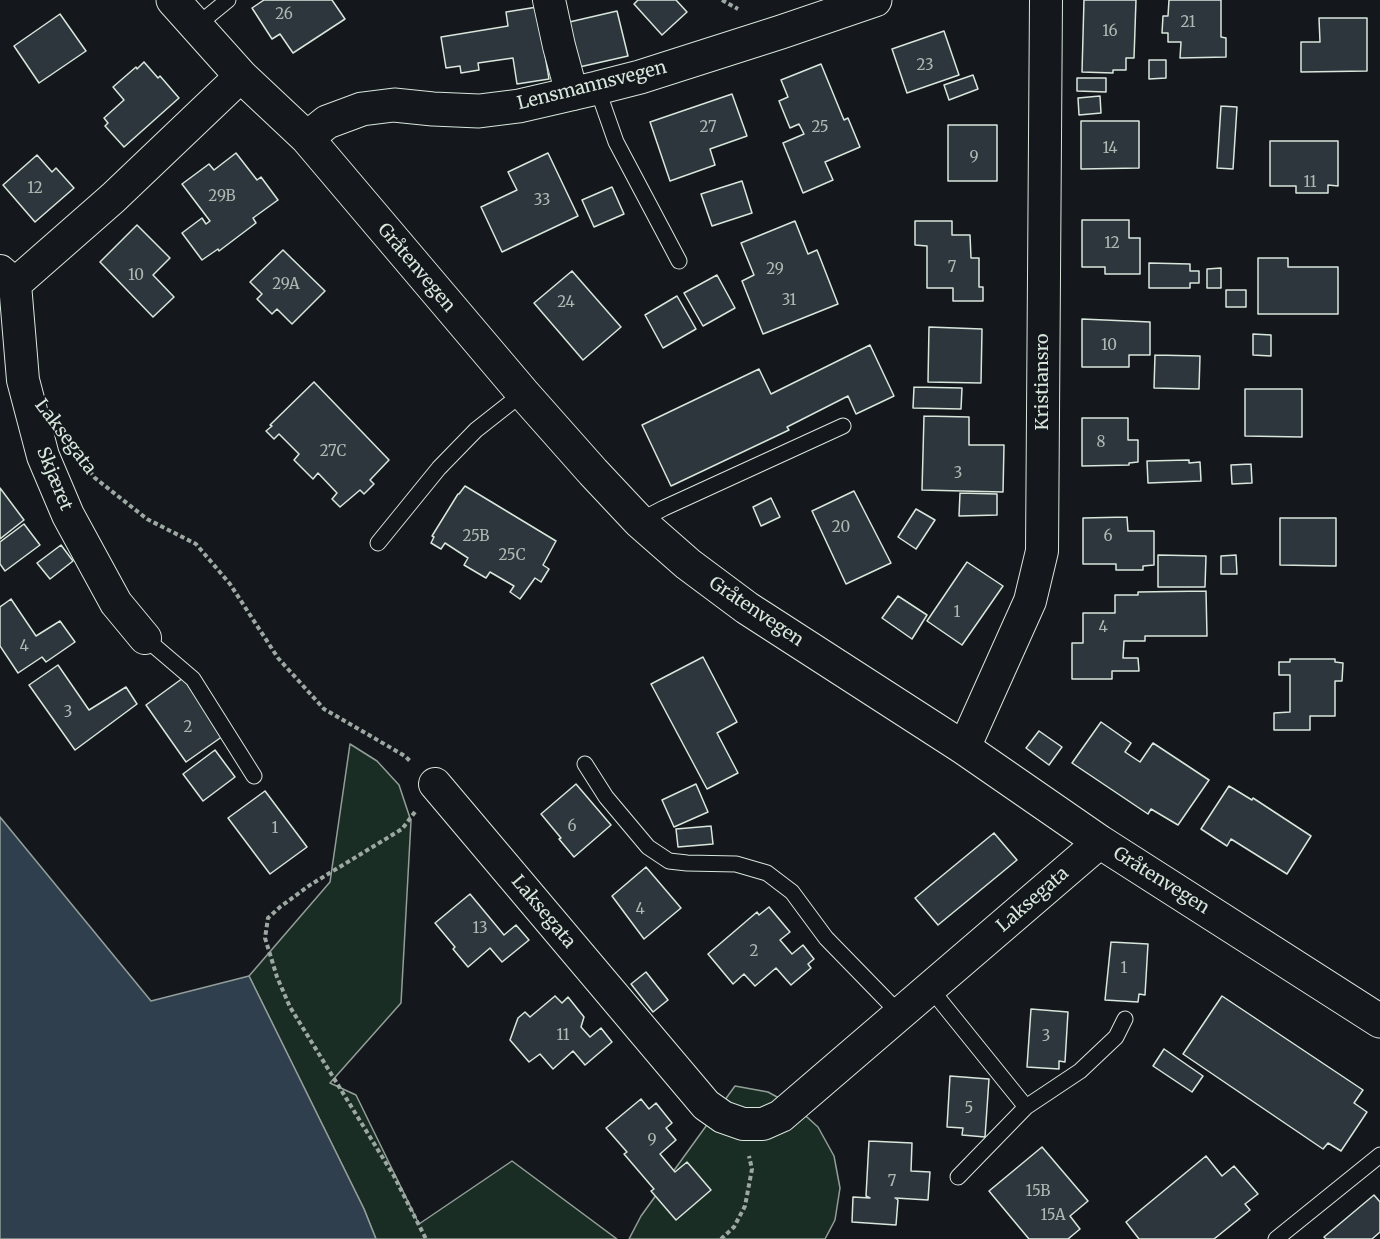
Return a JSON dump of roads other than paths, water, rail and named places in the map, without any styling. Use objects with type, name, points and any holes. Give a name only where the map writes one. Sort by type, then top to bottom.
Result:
[{"type":"street","name":"Gråtenvegen","points":[[172,0],[241,76],[307,138],[523,393],[639,521],[688,564],[747,608],[964,748],[1100,842],[1377,1013]]},
{"type":"street","points":[[549,0],[559,46],[585,91]]},
{"type":"street","name":"Lensmannsvegen","points":[[307,138],[327,122],[362,109],[394,105],[433,110],[479,111],[519,106],[585,91],[640,77],[874,0]]},
{"type":"street","name":"Kristiansro","points":[[964,748],[1030,601],[1042,551],[1046,0]]},
{"type":"street","points":[[5,279],[112,198],[241,76]]},
{"type":"street","name":"Skjæret","points":[[5,279],[22,380],[43,456],[68,515],[116,603],[145,639]]},
{"type":"street","name":"Laksegata","points":[[435,784],[706,1105],[723,1117],[743,1124],[763,1125],[781,1116],[1100,842]]},
{"type":"lane","points":[[195,27],[228,0]]},
{"type":"lane","points":[[585,91],[616,142],[679,261]]},
{"type":"lane","points":[[378,543],[439,468],[476,430],[523,393]]},
{"type":"lane","points":[[639,521],[843,426]]},
{"type":"lane","points":[[145,639],[193,679],[254,776]]},
{"type":"lane","points":[[585,764],[606,797],[648,847],[669,861],[687,864],[736,864],[767,873],[792,892],[826,938],[900,1014]]},
{"type":"lane","points":[[930,988],[1026,1107]]},
{"type":"lane","points":[[958,1177],[1026,1107],[1080,1071],[1116,1037],[1125,1019]]},
{"type":"lane","points":[[1276,1239],[1380,1155]]},
{"type":"water","points":[[0,817],[151,1001],[249,976],[364,1209],[376,1239],[0,1239]]}]
